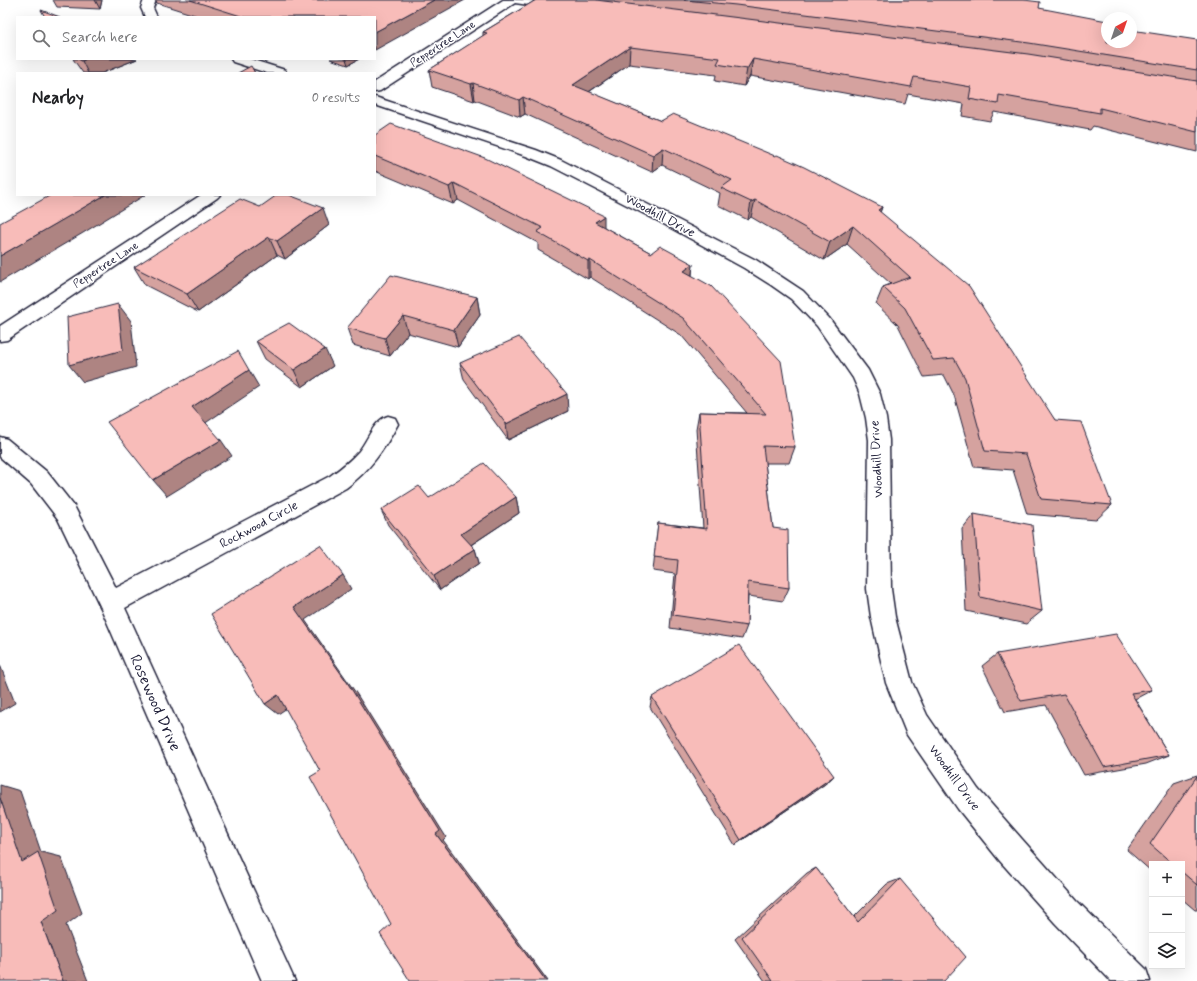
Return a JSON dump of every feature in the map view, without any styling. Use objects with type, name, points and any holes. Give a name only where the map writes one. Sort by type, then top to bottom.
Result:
[{"type":"street","points":[[150,0],[147,8],[151,16]]},
{"type":"street","name":"Peppertree Lane","points":[[376,87],[511,0]]},
{"type":"street","points":[[518,0],[571,8]]},
{"type":"street","points":[[240,60],[277,72]]},
{"type":"street","name":"Woodhill Drive","points":[[376,101],[531,153],[575,172],[750,264],[797,295],[823,322],[861,375],[870,394],[876,418],[879,440],[879,589],[883,617],[899,683],[916,725],[968,799],[1010,849],[1066,912],[1134,981]]},
{"type":"street","name":"Peppertree Lane","points":[[0,335],[210,196]]},
{"type":"street","name":"Rockwood Circle","points":[[111,603],[338,482],[366,459],[388,424]]},
{"type":"street","name":"Rosewood Drive","points":[[0,445],[39,478],[66,513],[111,603],[280,981]]},
{"type":"building","points":[[190,0],[434,0],[376,31],[376,16],[241,16]]},
{"type":"building","points":[[536,0],[596,0],[1028,54],[1197,81],[1197,132],[1100,108],[1100,113],[999,95],[998,104],[969,99],[971,87],[914,77],[911,87],[753,59],[747,69],[717,64],[720,58],[630,47],[573,85],[661,121],[673,114],[775,156],[777,155],[804,167],[882,207],[878,210],[969,286],[1055,420],[1081,422],[1112,505],[1041,499],[1026,454],[985,451],[965,378],[954,358],[933,360],[905,308],[883,287],[910,277],[853,226],[830,242],[755,200],[751,202],[721,188],[732,180],[663,148],[653,155],[523,97],[519,100],[473,83],[471,84],[429,70],[487,33],[483,32]]},
{"type":"building","points":[[684,0],[1024,0],[1040,2],[1039,8],[1101,20],[1101,48],[1137,48],[1137,31],[1197,40],[1197,70],[1029,43],[736,5]]},
{"type":"building","points":[[41,10],[57,16],[44,16]]},
{"type":"building","points":[[251,66],[254,72],[240,72]]},
{"type":"building","points":[[391,124],[485,158],[604,216],[595,222],[651,253],[660,246],[693,264],[684,271],[711,286],[781,361],[795,447],[763,446],[773,528],[788,530],[789,588],[748,582],[747,626],[673,615],[678,560],[654,557],[658,523],[707,529],[699,412],[766,414],[683,318],[590,260],[588,261],[537,232],[543,228],[454,183],[449,187],[376,156],[376,134]]},
{"type":"building","points":[[49,196],[103,196],[0,256],[0,223]]},
{"type":"building","points":[[276,196],[292,196],[323,208],[277,241],[269,237],[187,294],[134,267],[240,199],[260,207]]},
{"type":"building","points":[[391,275],[477,297],[454,330],[403,316],[385,338],[347,328]]},
{"type":"building","points":[[118,304],[123,350],[69,365],[67,317]]},
{"type":"building","points":[[289,323],[325,349],[294,370],[256,341]]},
{"type":"building","points":[[519,337],[567,394],[506,424],[460,363]]},
{"type":"building","points":[[238,351],[249,370],[192,407],[221,440],[153,480],[107,422]]},
{"type":"building","points":[[484,463],[516,497],[461,534],[475,549],[434,576],[381,510],[419,486],[429,498]]},
{"type":"building","points":[[974,514],[1032,525],[1042,611],[980,597]]},
{"type":"building","points":[[320,545],[343,575],[294,607],[347,682],[440,831],[436,834],[546,981],[410,981],[380,934],[391,924],[310,777],[320,771],[278,695],[265,704],[211,614]]},
{"type":"building","points":[[1116,634],[1152,690],[1131,693],[1169,755],[1104,767],[1064,694],[1021,701],[997,654]]},
{"type":"building","points":[[739,645],[834,776],[741,840],[652,697]]},
{"type":"building","points":[[1197,776],[1197,885],[1185,875],[1185,861],[1170,861],[1150,844]]},
{"type":"building","points":[[0,798],[22,862],[38,852],[58,910],[41,922],[63,981],[0,981]]},
{"type":"building","points":[[816,868],[858,922],[900,879],[966,957],[944,981],[773,981],[742,937]]}]
